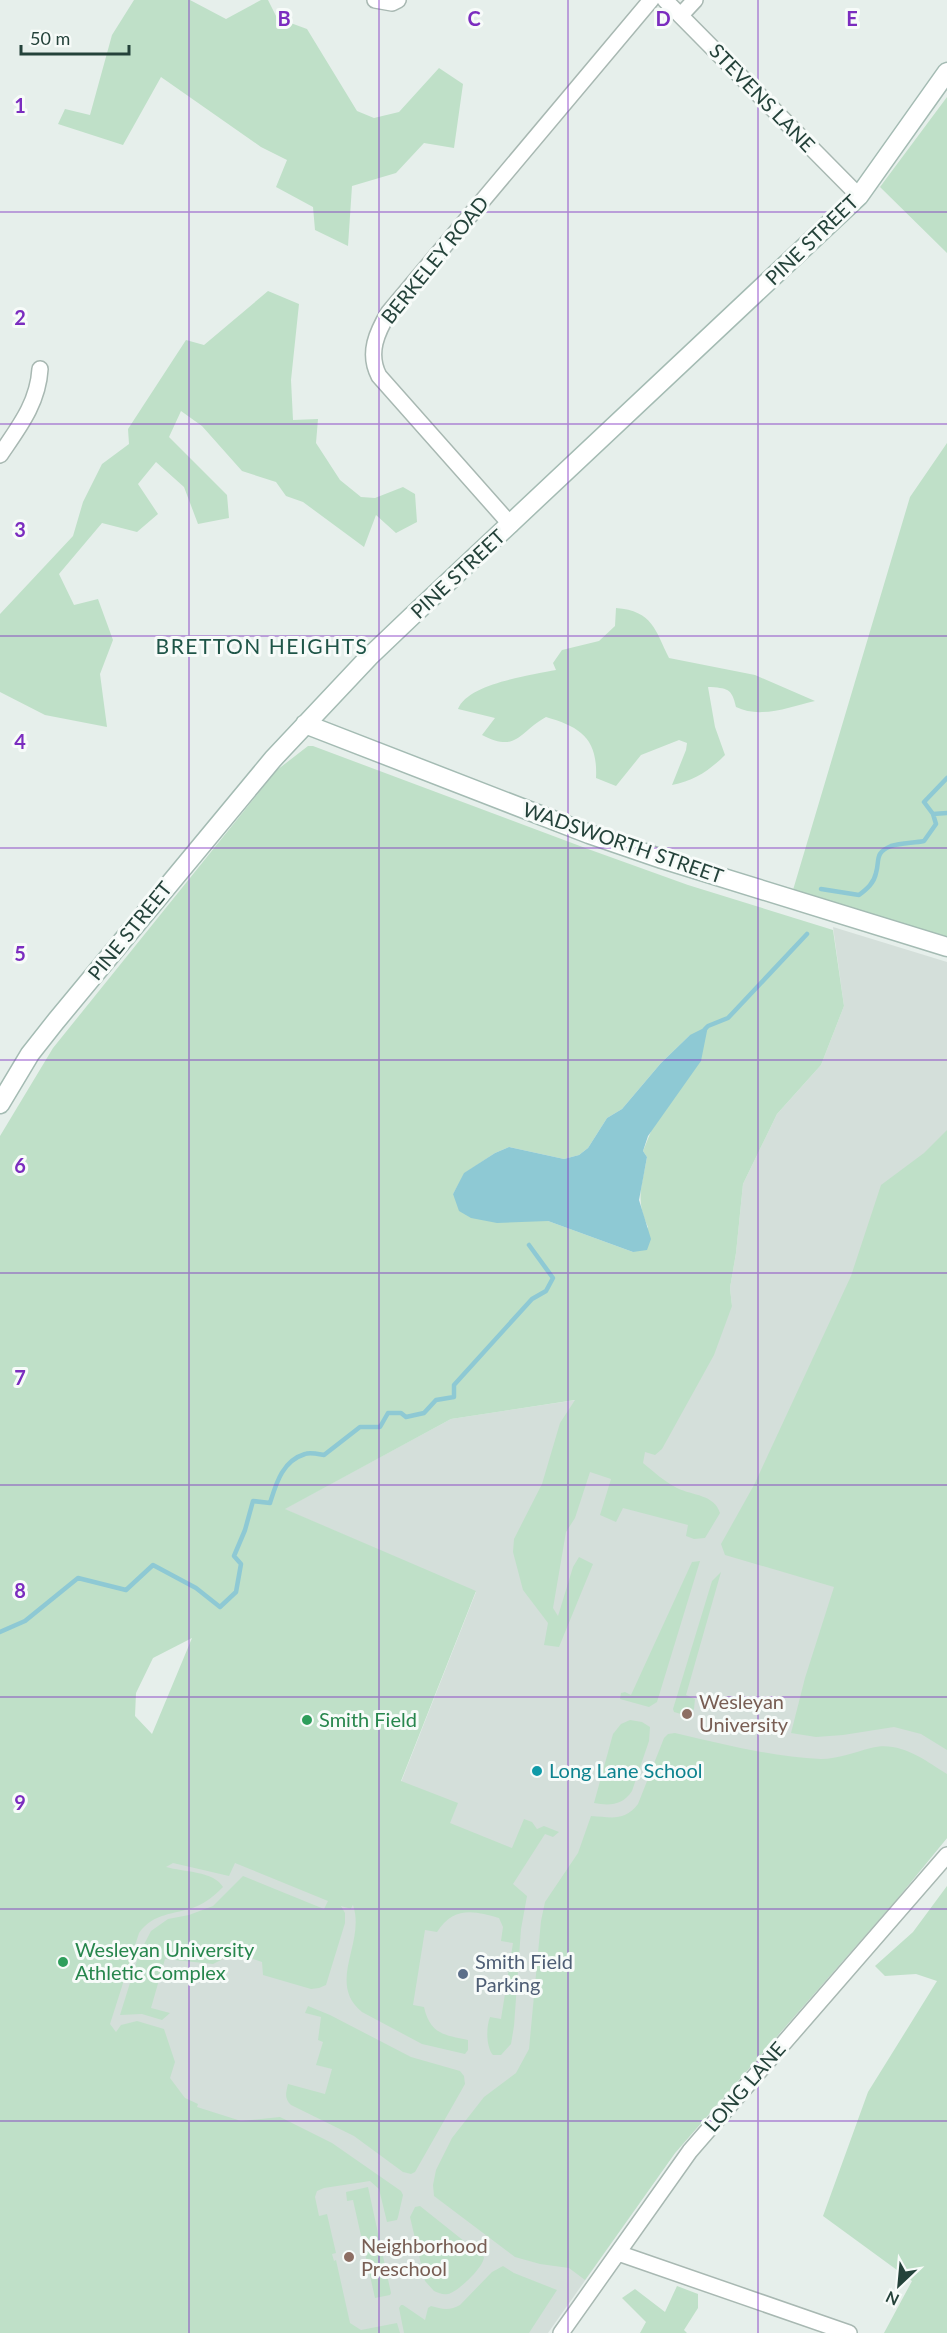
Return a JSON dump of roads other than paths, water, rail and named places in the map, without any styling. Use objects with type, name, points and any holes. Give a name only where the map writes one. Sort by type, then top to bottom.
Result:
[{"type":"street","points":[[375,0],[392,3],[398,0]]},
{"type":"street","name":"BERKELEY ROAD","points":[[511,525],[378,376],[372,360],[378,330],[389,312],[651,0]]},
{"type":"street","name":"STEVENS LANE","points":[[665,0],[859,196]]},
{"type":"street","points":[[681,15],[695,0]]},
{"type":"street","name":"PINE STREET","points":[[0,1104],[30,1054],[56,1021],[266,767],[305,724],[369,657],[859,196],[947,72]]},
{"type":"street","points":[[0,455],[34,400],[39,386],[40,369]]},
{"type":"street","name":"WADSWORTH STREET","points":[[305,724],[589,834],[662,859],[947,947]]},
{"type":"street","name":"LONG LANE","points":[[561,2333],[667,2182],[716,2119],[947,1855]]},
{"type":"street","points":[[618,2253],[849,2333]]},
{"type":"water","points":[[708,1026],[701,1061],[648,1136],[643,1151],[647,1157],[639,1200],[651,1239],[647,1250],[633,1252],[548,1221],[497,1223],[471,1218],[459,1211],[453,1194],[464,1173],[495,1153],[509,1147],[564,1159],[579,1155],[588,1148],[607,1118],[622,1109],[661,1063],[690,1035]]},
{"type":"waterway","points":[[821,889],[859,895],[874,880],[882,851],[895,845],[924,841],[936,824],[933,814],[924,802],[947,778]]},
{"type":"waterway","points":[[933,814],[947,813]]},
{"type":"waterway","points":[[705,1029],[728,1018],[807,934]]},
{"type":"waterway","points":[[0,1632],[25,1621],[78,1578],[126,1590],[153,1565],[196,1588],[220,1607],[236,1592],[241,1564],[234,1556],[245,1530],[253,1501],[270,1503],[281,1474],[297,1457],[309,1453],[324,1455],[360,1427],[380,1427],[388,1413],[401,1413],[406,1417],[424,1413],[436,1400],[454,1397],[454,1385],[532,1299],[546,1291],[553,1278],[529,1245]]},
{"type":"place","name":"Wesleyan University","points":[[687,1714]]},
{"type":"place","name":"Smith Field","points":[[307,1720]]},
{"type":"place","name":"Long Lane School","points":[[537,1771]]},
{"type":"place","name":"Wesleyan University Athletic Complex","points":[[63,1962]]},
{"type":"place","name":"Smith Field Parking","points":[[463,1974]]},
{"type":"place","name":"Neighborhood Preschool","points":[[349,2257]]},
{"type":"district","name":"BRETTON HEIGHTS","points":[[262,647]]}]
